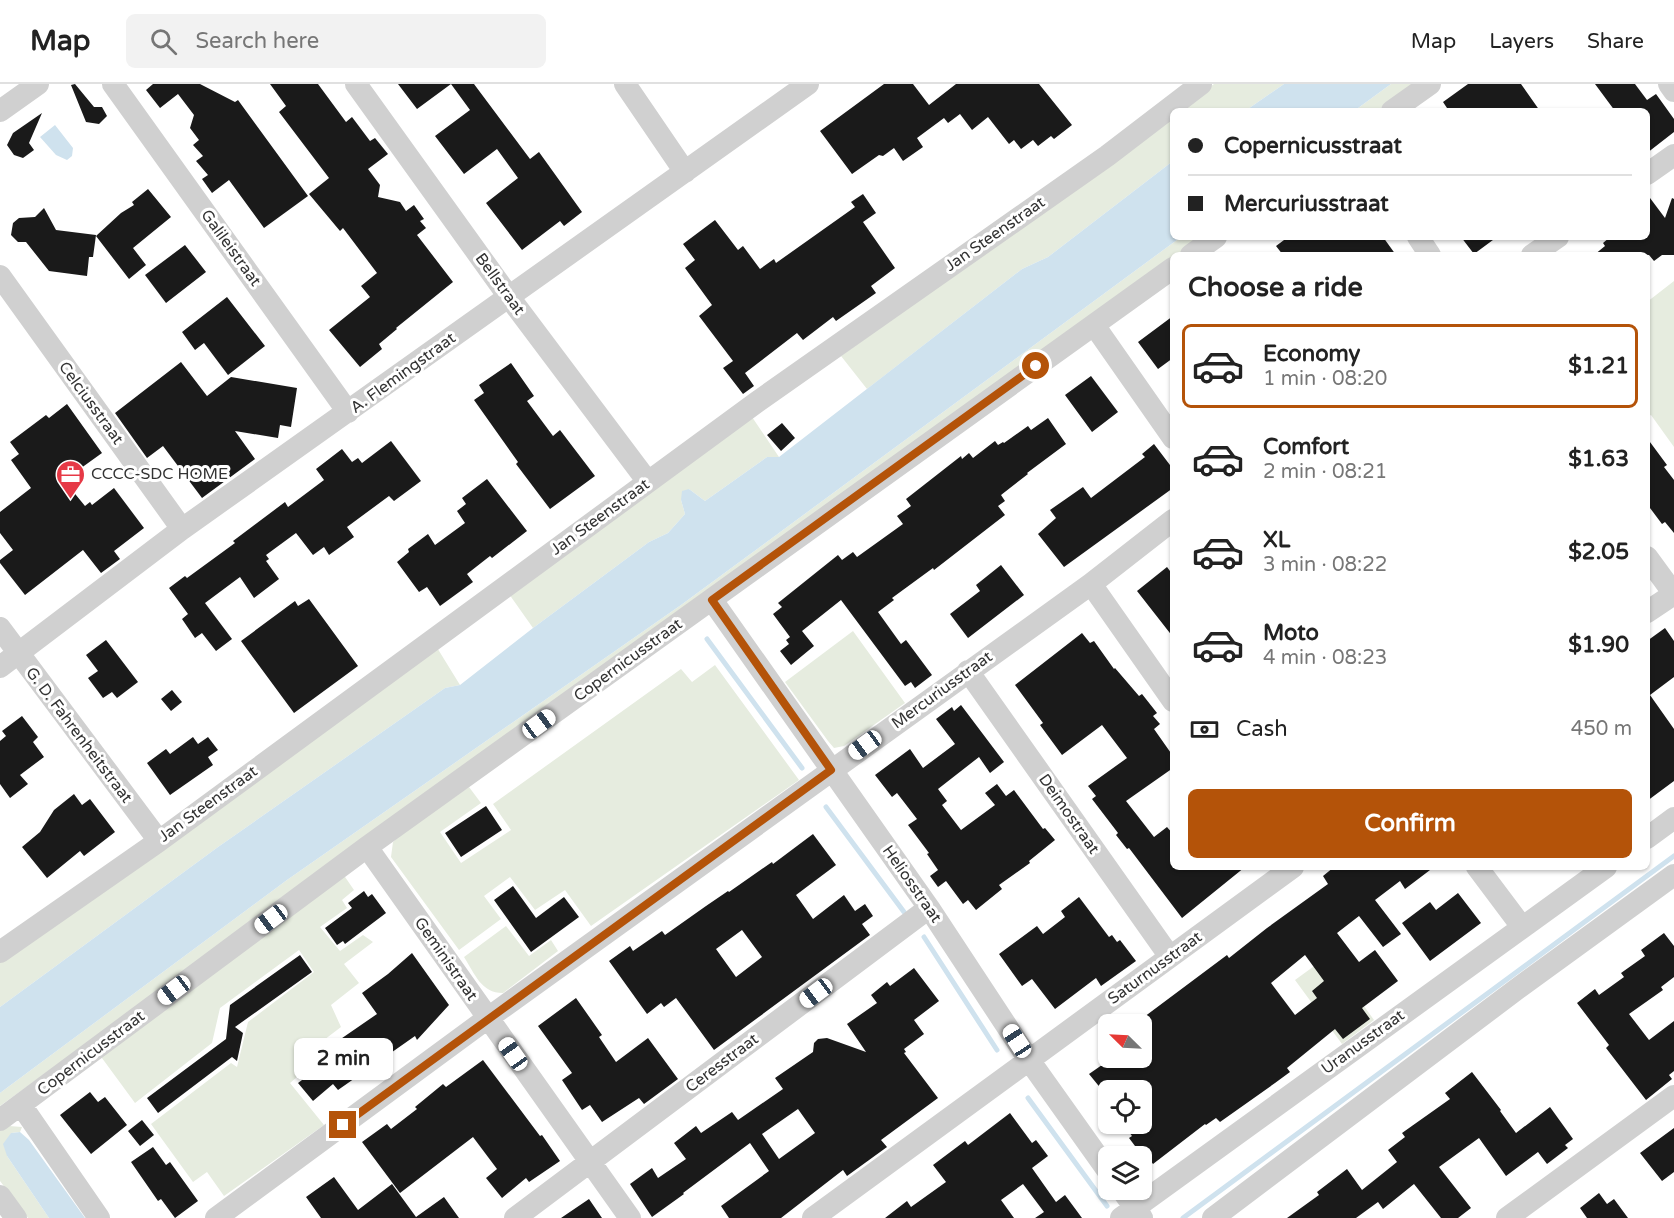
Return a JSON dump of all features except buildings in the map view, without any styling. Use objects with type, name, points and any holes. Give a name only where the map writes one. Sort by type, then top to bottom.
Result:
[{"type":"street","points":[[0,111],[38,84]]},
{"type":"street","name":"Galileistraat","points":[[113,84],[348,412]]},
{"type":"street","name":"Bellstraat","points":[[356,84],[509,297],[648,482]]},
{"type":"street","points":[[625,84],[685,172]]},
{"type":"street","name":"A. Flemingstraat","points":[[9,660],[182,529],[808,84]]},
{"type":"street","name":"Jan Steenstraat","points":[[0,952],[159,841],[757,402],[1107,156],[1201,84]]},
{"type":"street","points":[[1396,108],[1430,84]]},
{"type":"street","points":[[1669,84],[1674,91]]},
{"type":"street","points":[[1650,172],[1674,155]]},
{"type":"street","points":[[1195,252],[1212,240]]},
{"type":"street","points":[[1536,252],[1554,240]]},
{"type":"street","name":"Copernicusstraat","points":[[0,1120],[367,847],[1170,270]]},
{"type":"street","name":"Celciusstraat","points":[[0,276],[182,529]]},
{"type":"street","points":[[1094,325],[1170,434]]},
{"type":"street","name":"Mercuriusstraat","points":[[216,1218],[488,1018],[1090,584],[1170,522]]},
{"type":"street","points":[[1650,561],[1674,594],[1650,610]]},
{"type":"street","points":[[1090,584],[1170,697]]},
{"type":"street","name":"Heliosstraat","points":[[712,600],[929,908],[1029,1060],[1098,1157]]},
{"type":"street","name":"G. D. Fahrenheitstraat","points":[[0,628],[9,660],[159,841]]},
{"type":"street","name":"Deimostraat","points":[[968,671],[1170,957]]},
{"type":"street","points":[[1650,836],[1674,818]]},
{"type":"street","name":"Geministraat","points":[[367,847],[630,1218]]},
{"type":"street","name":"Saturnusstraat","points":[[813,1218],[1288,870]]},
{"type":"street","points":[[1479,870],[1522,927]]},
{"type":"street","name":"Uranusstraat","points":[[1130,1208],[1602,870]]},
{"type":"street","points":[[1214,1218],[1517,989],[1674,875]]},
{"type":"street","name":"Ceresstraat","points":[[515,1218],[929,908]]},
{"type":"street","points":[[1508,1218],[1674,1096]]},
{"type":"street","points":[[21,1105],[99,1218]]},
{"type":"street","points":[[0,1196],[16,1218]]},
{"type":"shaded area","points":[[1214,84],[1284,84],[1249,108],[1181,108]]},
{"type":"shaded area","points":[[1391,84],[1414,84],[1381,108],[1358,108]]},
{"type":"shaded area","points":[[1170,116],[1170,163],[1048,257],[1022,269],[867,389],[841,356]]},
{"type":"shaded area","points":[[1177,240],[1200,240],[1183,252],[1170,252],[1170,262],[0,1106],[0,1093],[287,880],[681,605]]},
{"type":"shaded area","points":[[1674,281],[1674,447],[1650,416],[1650,300]]},
{"type":"shaded area","points":[[752,417],[779,457],[767,457],[705,501],[689,489],[681,500],[685,514],[668,533],[649,542],[533,628],[509,594]]},
{"type":"shaded area","points":[[853,631],[905,703],[844,746],[834,748],[785,682]]},
{"type":"shaded area","points":[[436,646],[460,685],[445,688],[218,847],[0,1007],[0,961]]},
{"type":"shaded area","points":[[715,665],[799,780],[591,926],[565,890],[535,910],[510,877],[484,896],[501,919],[459,950],[391,857],[393,842],[469,787],[481,803],[440,832],[461,863],[511,830],[493,804],[681,669],[692,682]]},
{"type":"shaded area","points":[[343,874],[354,890],[342,900],[347,908],[320,927],[340,951],[363,935],[373,942],[344,964],[359,983],[331,1005],[341,1027],[320,1043],[327,1052],[290,1083],[324,1125],[224,1196],[207,1172],[193,1182],[151,1124],[231,1063],[237,1067],[248,1022],[314,972],[299,950],[220,1008],[212,1043],[135,1103],[99,1054]]},
{"type":"shaded area","points":[[506,926],[529,956],[551,940],[558,951],[503,993],[489,990],[484,986],[464,957]]},
{"type":"shaded area","points":[[1328,956],[1374,1020],[1342,1044],[1295,980]]},
{"type":"shaded area","points":[[9,1126],[22,1127],[20,1132],[11,1133],[7,1156],[49,1218],[28,1218],[0,1181],[0,1131]]},
{"type":"water","points":[[1284,84],[1391,84],[1358,108],[1249,108]]},
{"type":"water","points":[[55,125],[73,148],[72,156],[67,160],[56,155],[40,137]]},
{"type":"water","points":[[1170,163],[1170,240],[1177,240],[681,605],[287,880],[0,1093],[0,1007],[218,847],[445,688],[460,685],[649,542],[668,533],[685,514],[681,500],[682,491],[689,489],[705,501],[767,457],[779,457],[1022,269],[1048,257]]},
{"type":"water","points":[[20,1132],[29,1140],[85,1218],[49,1218],[7,1156],[3,1144],[11,1133]]},
{"type":"waterway","points":[[707,639],[802,768]]},
{"type":"waterway","points":[[826,807],[904,912]]},
{"type":"waterway","points":[[1183,1218],[1674,856]]},
{"type":"waterway","points":[[924,937],[997,1050]]},
{"type":"waterway","points":[[1028,1098],[1107,1206]]},
{"type":"place","name":"CCCC-SDC HOME","points":[[70,500]]},
{"type":"route","points":[[343,1125],[831,770],[712,600],[1036,366]]}]
